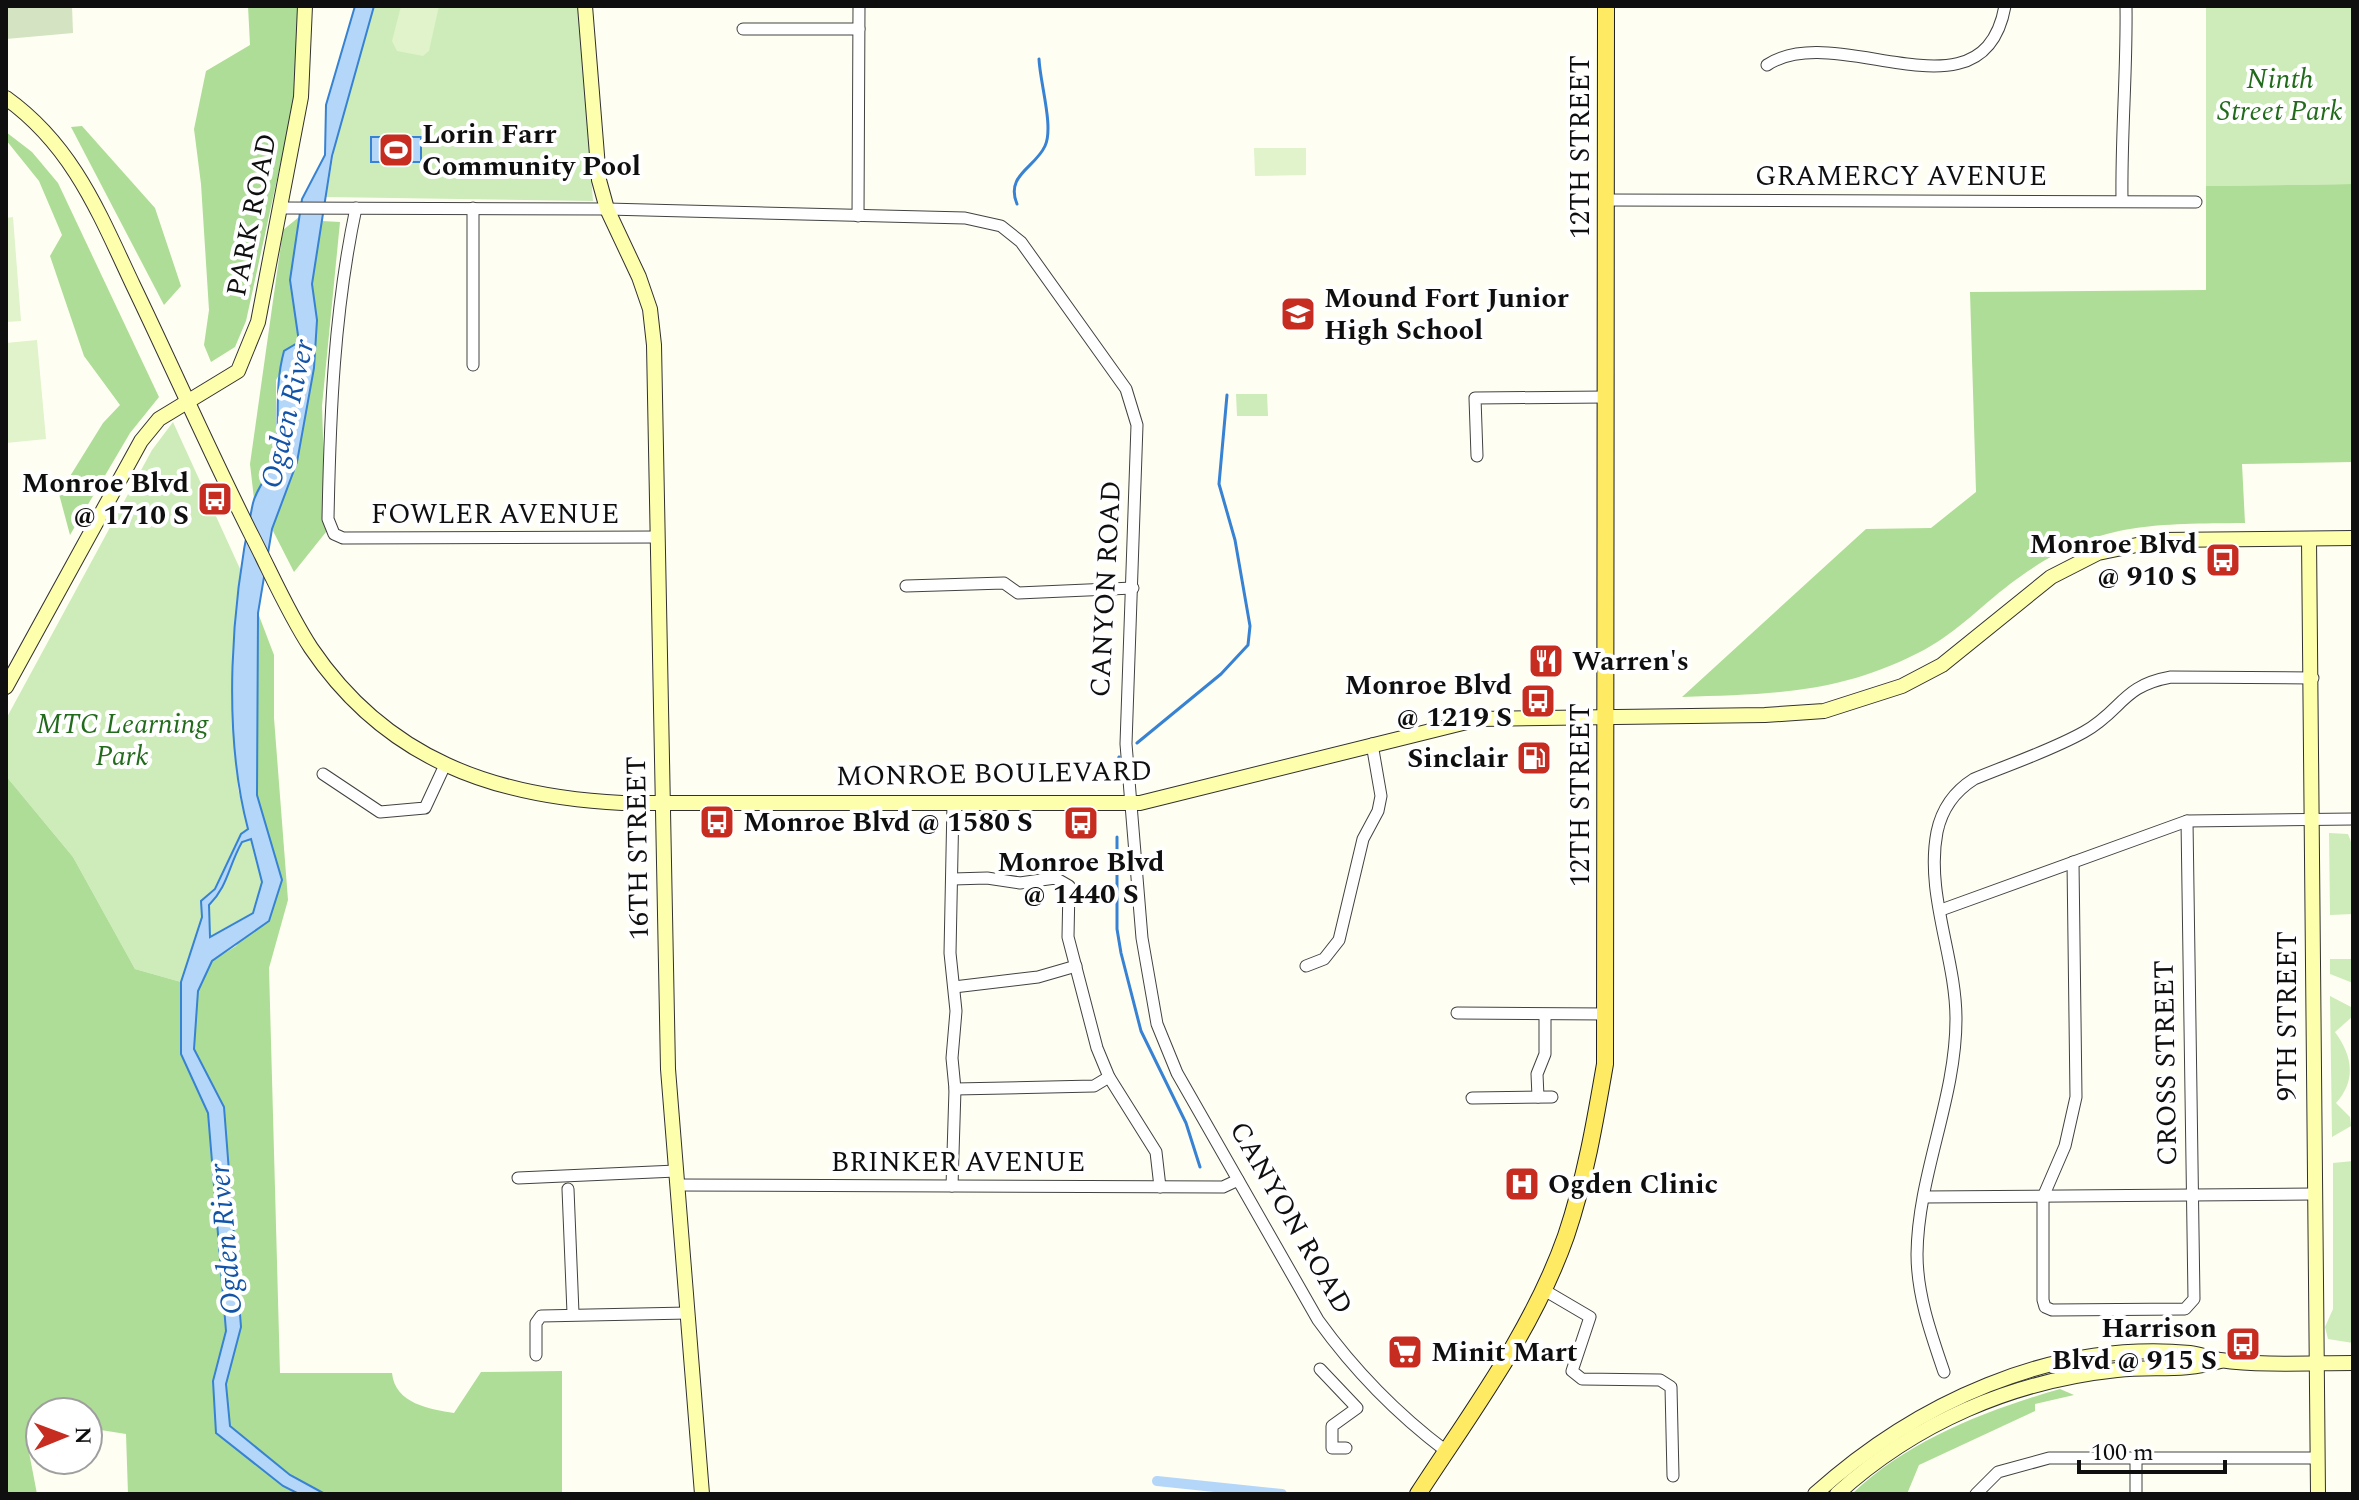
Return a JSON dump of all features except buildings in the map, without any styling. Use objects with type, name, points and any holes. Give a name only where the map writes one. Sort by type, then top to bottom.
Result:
[{"type":"main road","name":"PARK ROAD","points":[[6,687],[141,441],[159,419],[238,371],[247,355],[258,322],[301,97],[305,6]]},
{"type":"main road","points":[[585,6],[599,180],[607,209]]},
{"type":"main road","name":"12TH STREET","points":[[1446,1451],[1513,1348],[1544,1290],[1580,1192],[1605,1064],[1606,6]]},
{"type":"main road","name":"MONROE BOULEVARD","points":[[6,98],[51,135],[89,191],[241,514],[311,647],[357,702],[398,737],[445,765],[497,786],[547,798],[663,803],[1130,803],[1181,794],[1479,719],[1765,715],[1832,709],[1890,691],[1935,669],[1980,637],[2051,577],[2098,553],[2161,540],[2353,538]]},
{"type":"main road","name":"16TH STREET","points":[[607,209],[639,277],[650,309],[654,345],[668,1069],[702,1494]]},
{"type":"main road","name":"9TH STREET","points":[[2309,539],[2313,678],[2313,1194],[2318,1494]]},
{"type":"main road","points":[[1815,1494],[1889,1434],[1939,1406],[1994,1382],[2041,1368],[2118,1355],[2191,1353],[2220,1360],[2353,1363]]},
{"type":"main road","points":[[1837,1494],[1876,1461],[1923,1431],[2002,1395],[2084,1375],[2118,1370],[2190,1369],[2220,1360]]},
{"type":"main road","points":[[1418,1494],[1446,1451]]},
{"type":"street","points":[[858,216],[859,6]]},
{"type":"street","points":[[1767,65],[1786,56],[1832,53],[1856,54],[1923,68],[1959,64],[1971,59],[1989,43],[2005,6]]},
{"type":"street","points":[[2122,200],[2121,117],[2127,60],[2126,6]]},
{"type":"street","points":[[743,29],[859,29]]},
{"type":"street","name":"GRAMERCY AVENUE","points":[[1606,200],[2196,202]]},
{"type":"street","points":[[280,208],[607,209]]},
{"type":"street","name":"FOWLER AVENUE","points":[[356,208],[343,273],[330,407],[328,519],[334,534],[359,538],[658,537]]},
{"type":"street","points":[[473,208],[473,365]]},
{"type":"street","name":"CANYON ROAD","points":[[607,209],[992,222],[1021,242],[1126,389],[1135,412],[1138,446],[1126,716],[1130,803],[1142,938],[1157,1024],[1177,1073],[1312,1310],[1340,1351],[1407,1422],[1446,1451]]},
{"type":"street","points":[[1477,456],[1475,398],[1606,397]]},
{"type":"street","points":[[906,586],[1004,583],[1018,593],[1133,588]]},
{"type":"street","points":[[1944,1372],[1920,1287],[1917,1255],[1924,1197],[1955,1044],[1953,984],[1935,879],[1938,829],[1947,805],[1960,788],[1974,779],[2082,733],[2100,722],[2133,688],[2150,681],[2171,677],[2313,678]]},
{"type":"street","points":[[1306,966],[1324,959],[1339,940],[1363,839],[1378,811],[1381,796],[1372,744]]},
{"type":"street","points":[[323,774],[380,812],[425,808],[445,765]]},
{"type":"street","points":[[952,1186],[955,1089],[952,1058],[956,1011],[950,953],[953,803]]},
{"type":"street","points":[[1941,910],[2187,821],[2353,819]]},
{"type":"street","name":"CROSS STREET","points":[[2043,1197],[2045,1307],[2052,1310],[2185,1309],[2192,1305],[2187,821]]},
{"type":"street","points":[[2043,1197],[2065,1146],[2076,1097],[2073,862]]},
{"type":"street","points":[[953,879],[987,878],[1020,883],[1064,880],[1069,886],[1068,937],[1097,1048],[1109,1077],[1156,1152],[1160,1187]]},
{"type":"street","points":[[954,987],[1038,977],[1076,966]]},
{"type":"street","points":[[1457,1013],[1607,1014]]},
{"type":"street","points":[[1538,1097],[1537,1074],[1545,1054],[1545,1015]]},
{"type":"street","points":[[955,1089],[1094,1086],[1109,1077]]},
{"type":"street","points":[[1472,1098],[1552,1097]]},
{"type":"street","name":"BRINKER AVENUE","points":[[518,1178],[1160,1187],[1223,1187],[1238,1180]]},
{"type":"street","points":[[568,1189],[573,1313]]},
{"type":"street","points":[[1924,1197],[2313,1194]]},
{"type":"street","points":[[1544,1290],[1590,1317],[1572,1371],[1582,1379],[1660,1380],[1671,1387],[1673,1476]]},
{"type":"street","points":[[536,1355],[537,1319],[549,1313],[688,1313]]},
{"type":"street","points":[[1320,1369],[1357,1408],[1332,1426],[1332,1448],[1346,1448]]},
{"type":"street","points":[[2136,1458],[2136,1494]]},
{"type":"street","points":[[1976,1494],[1988,1479],[2010,1467],[2038,1459],[2318,1458]]},
{"type":"green space","points":[[6,6],[72,6],[73,33],[6,39]]},
{"type":"green space","points":[[248,6],[298,6],[295,97],[246,321],[235,347],[211,362],[204,345],[209,310],[201,184],[194,129],[206,71],[250,45]]},
{"type":"green space","points":[[374,6],[578,6],[593,201],[326,197],[341,112]]},
{"type":"green space","points":[[401,6],[439,6],[429,51],[423,56],[397,51],[392,41]]},
{"type":"green space","name":"Ninth Street Park","points":[[2206,6],[2353,6],[2353,184],[2206,186]]},
{"type":"green space","points":[[82,126],[155,208],[181,286],[164,305],[71,127]]},
{"type":"green space","points":[[6,132],[32,152],[58,183],[159,397],[130,433],[70,535],[59,494],[103,423],[120,405],[84,356],[50,256],[62,235],[39,181],[6,140]]},
{"type":"green space","points":[[1254,148],[1306,148],[1306,175],[1255,176]]},
{"type":"green space","points":[[2353,184],[2353,462],[2242,464],[2245,523],[2149,526],[2095,538],[2068,548],[2010,584],[1931,646],[1888,667],[1859,677],[1803,689],[1682,697],[1866,529],[1931,528],[1976,492],[1970,292],[2206,290],[2206,186]]},
{"type":"green space","points":[[13,217],[21,321],[6,322],[6,218]]},
{"type":"green space","points":[[299,217],[290,280],[299,342],[276,380],[276,457],[254,499],[250,464],[283,230]]},
{"type":"green space","points":[[322,221],[340,222],[322,406],[326,532],[294,572],[272,529],[297,462],[317,320],[312,284]]},
{"type":"green space","points":[[37,340],[46,439],[6,443],[6,343]]},
{"type":"green space","points":[[1236,394],[1267,394],[1268,416],[1237,416]]},
{"type":"green space","name":"MTC Learning Park","points":[[173,422],[241,571],[233,698],[238,789],[262,882],[252,913],[194,945],[181,982],[135,969],[73,857],[6,776],[6,719],[152,450]]},
{"type":"green space","points":[[258,613],[274,655],[274,718],[288,900],[269,968],[280,1373],[392,1373],[400,1392],[407,1398],[425,1407],[454,1413],[481,1372],[562,1371],[562,1494],[325,1494],[290,1475],[230,1426],[226,1384],[241,1327],[224,1107],[194,1050],[198,991],[212,961],[236,946],[282,881],[257,795]]},
{"type":"green space","points":[[6,776],[73,857],[135,969],[181,982],[181,1054],[208,1113],[226,1331],[213,1381],[216,1433],[299,1494],[128,1494],[126,1434],[104,1431],[104,1396],[24,1396],[24,1476],[34,1476],[37,1494],[6,1494]]},
{"type":"green space","points":[[2329,833],[2348,834],[2353,847],[2353,914],[2330,915]]},
{"type":"green space","points":[[2330,959],[2353,959],[2353,983],[2330,974]]},
{"type":"green space","points":[[2330,996],[2353,1008],[2353,1016],[2335,1032],[2350,1068],[2347,1085],[2336,1103],[2350,1117],[2351,1126],[2332,1137]]},
{"type":"green space","points":[[2353,1161],[2353,1343],[2328,1339],[2325,1327],[2333,1309],[2333,1163]]},
{"type":"green space","points":[[2060,1389],[2074,1395],[2035,1404],[2035,1411],[1919,1465],[1907,1494],[1852,1494],[1898,1458],[1950,1429]]},
{"type":"water","name":"Ogden River","points":[[355,6],[374,6],[332,156],[312,284],[317,320],[314,368],[297,462],[272,529],[258,613],[257,795],[282,880],[269,921],[212,961],[198,991],[194,1049],[224,1107],[241,1327],[226,1384],[230,1426],[290,1475],[325,1494],[299,1494],[283,1486],[216,1433],[213,1381],[226,1331],[208,1113],[181,1054],[181,982],[202,917],[201,901],[215,889],[241,834],[248,829],[240,791],[232,709],[239,582],[253,503],[276,454],[279,378],[284,351],[299,342],[290,280],[302,199],[325,155],[326,105]],"holes":[[[251,839],[262,882],[253,913],[210,937],[209,905],[224,883],[242,842]]]},
{"type":"water","name":"Lorin Farr Community Pool","points":[[371,137],[421,137],[421,162],[371,162]]},
{"type":"waterway","points":[[1017,204],[1014,194],[1018,179],[1040,154],[1047,138],[1039,59]]},
{"type":"waterway","points":[[1137,743],[1221,674],[1248,645],[1250,626],[1235,540],[1219,484],[1227,395]]},
{"type":"waterway","points":[[1114,774],[1119,757]]},
{"type":"waterway","points":[[1117,837],[1117,929],[1121,953],[1141,1031],[1186,1123],[1200,1167]]},
{"type":"waterway","points":[[1157,1481],[1282,1494]]},
{"type":"place","name":"Lorin Farr Community Pool","points":[[396,150]]},
{"type":"place","name":"Mound Fort Junior High School","points":[[1298,314]]},
{"type":"place","name":"Monroe Blvd @ 1710 S","points":[[215,499]]},
{"type":"place","name":"Monroe Blvd @ 910 S","points":[[2223,560]]},
{"type":"place","name":"Warren's","points":[[1546,661]]},
{"type":"place","name":"Monroe Blvd @ 1219 S","points":[[1538,701]]},
{"type":"place","name":"Sinclair","points":[[1534,758]]},
{"type":"place","name":"Monroe Blvd @ 1580 S","points":[[717,822]]},
{"type":"place","name":"Monroe Blvd @ 1440 S","points":[[1081,823]]},
{"type":"place","name":"Ogden Clinic","points":[[1522,1184]]},
{"type":"place","name":"Harrison Blvd @ 915 S","points":[[2243,1344]]},
{"type":"place","name":"Minit Mart","points":[[1405,1352]]}]
